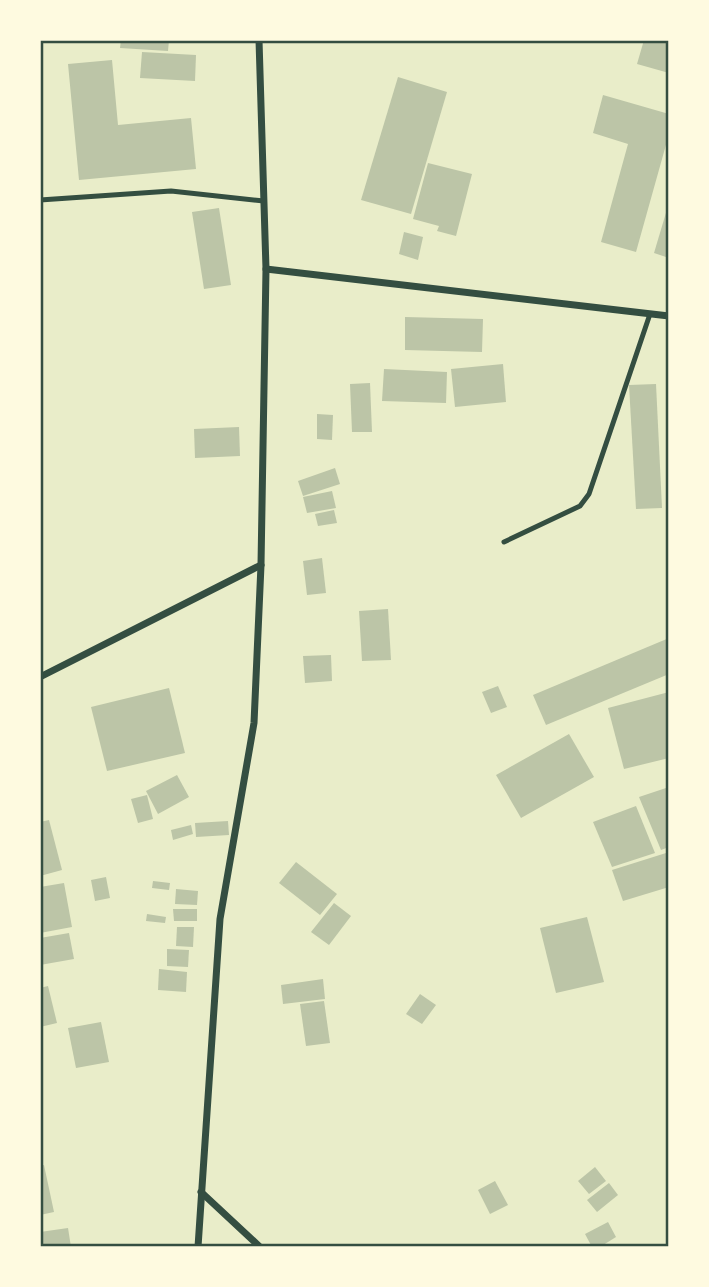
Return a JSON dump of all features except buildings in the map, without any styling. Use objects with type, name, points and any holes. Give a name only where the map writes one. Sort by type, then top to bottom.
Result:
[{"type":"street","points":[[198,1247],[220,919],[254,723],[261,565],[266,270],[259,40]]},
{"type":"street","points":[[266,270],[669,317]]},
{"type":"street","points":[[40,677],[261,565]]},
{"type":"street","points":[[201,1192],[260,1247]]},
{"type":"lane","points":[[40,200],[171,191],[264,201]]},
{"type":"lane","points":[[504,542],[580,506],[589,494],[650,314]]}]
